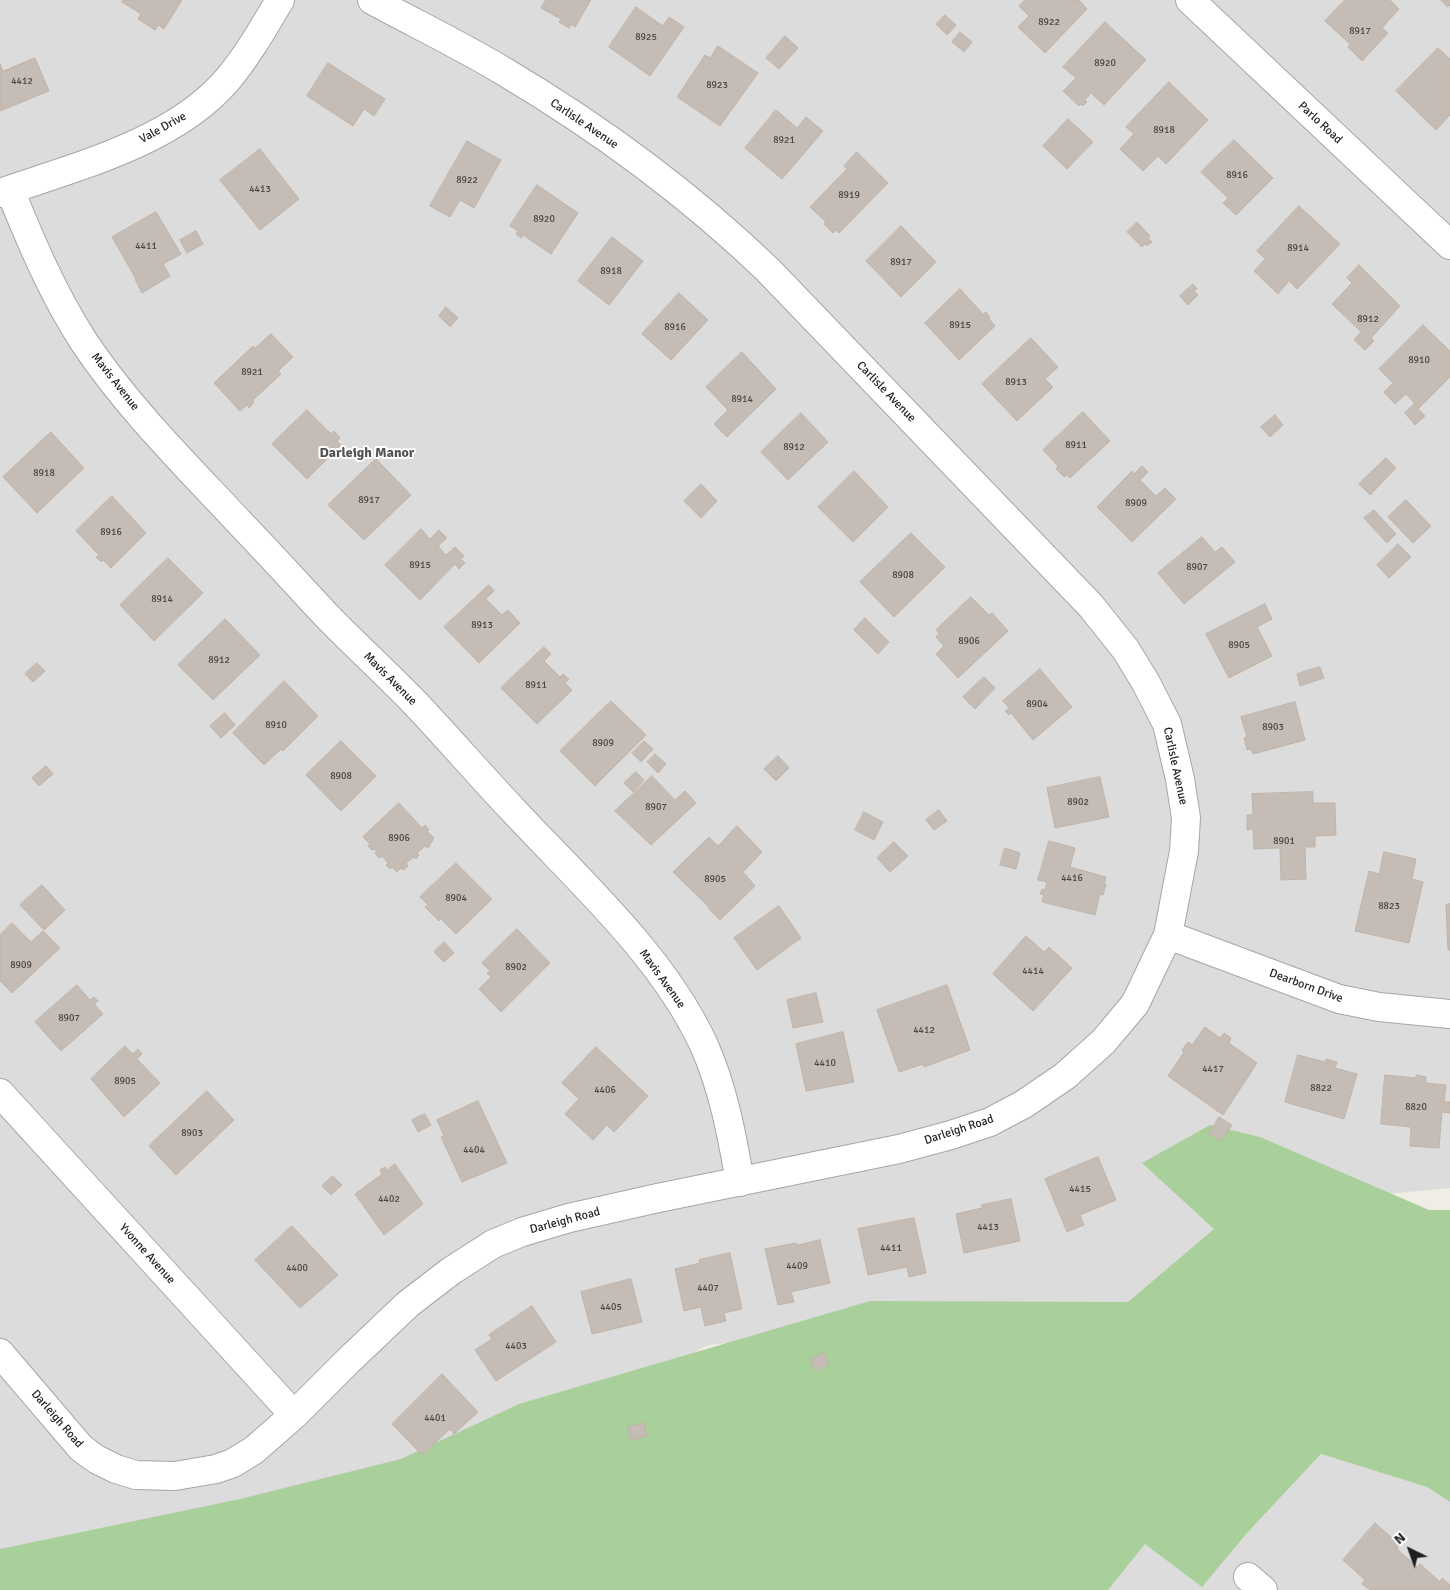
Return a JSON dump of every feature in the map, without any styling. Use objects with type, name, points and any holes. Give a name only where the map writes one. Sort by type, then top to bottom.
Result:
[{"type":"street","name":"Vale Drive","points":[[5,191],[118,151],[179,122],[203,103],[227,80],[259,36],[280,0]]},
{"type":"street","name":"Carlisle Avenue","points":[[372,0],[504,71],[558,105],[622,149],[696,205],[737,239],[1091,606],[1126,650],[1146,683],[1166,724],[1180,778],[1186,818],[1184,851],[1168,935]]},
{"type":"street","name":"Parlo Road","points":[[1190,0],[1450,245]]},
{"type":"street","name":"Mavis Avenue","points":[[5,191],[62,306],[84,342],[109,376],[151,426],[327,616],[416,705],[618,920],[674,993],[691,1019],[715,1075],[730,1123],[740,1182]]},
{"type":"street","name":"Dearborn Drive","points":[[1168,935],[1339,999],[1379,1007],[1450,1014]]},
{"type":"street","name":"Darleigh Road","points":[[0,1353],[81,1448],[96,1459],[136,1475],[175,1476],[216,1469],[234,1463],[254,1450],[294,1415],[408,1304],[451,1271],[493,1244],[522,1232],[569,1218],[899,1149],[990,1122],[1024,1104],[1065,1076],[1103,1042],[1135,1004],[1168,935]]},
{"type":"street","name":"Yvonne Avenue","points":[[0,1093],[294,1415]]},
{"type":"shaded area","points":[[0,0],[1450,0],[1450,1188],[1344,1198],[1128,1302],[709,1345],[391,1495],[0,1550]]},
{"type":"shaded area","points":[[1321,1454],[1427,1487],[1450,1502],[1450,1590],[1108,1590],[1145,1543],[1202,1587],[1248,1532]]},
{"type":"green space","points":[[1210,1125],[1260,1137],[1429,1210],[1450,1210],[1450,1502],[1427,1487],[1321,1454],[1248,1532],[1202,1587],[1145,1544],[1108,1590],[0,1590],[0,1549],[240,1499],[401,1459],[519,1404],[870,1301],[1128,1302],[1214,1229],[1142,1163]]},
{"type":"building","points":[[123,0],[182,0],[164,29],[158,25],[155,30],[138,19],[141,14],[122,2]]},
{"type":"building","points":[[546,0],[591,0],[575,27],[571,24],[569,28],[559,22],[561,19],[541,8]]},
{"type":"building","points":[[1025,0],[1079,0],[1087,9],[1045,53],[1018,27],[1029,16],[1019,6]]},
{"type":"building","points":[[1345,0],[1390,0],[1399,9],[1382,28],[1388,33],[1362,61],[1348,47],[1350,44],[1325,21]]},
{"type":"building","points":[[1441,0],[1450,0],[1450,5],[1448,7]]},
{"type":"building","points":[[636,7],[663,26],[669,17],[684,27],[650,76],[609,47]]},
{"type":"building","points":[[945,15],[956,25],[947,35],[936,24]]},
{"type":"building","points":[[1105,22],[1146,60],[1104,105],[1091,93],[1085,100],[1087,102],[1083,106],[1081,104],[1079,106],[1063,91],[1076,78],[1063,67]]},
{"type":"building","points":[[960,32],[972,42],[964,52],[952,42]]},
{"type":"building","points":[[785,36],[798,48],[779,69],[766,58]]},
{"type":"building","points":[[718,46],[758,73],[720,126],[677,97],[705,55],[710,58]]},
{"type":"building","points":[[1438,48],[1450,59],[1450,115],[1436,130],[1396,91]]},
{"type":"building","points":[[35,58],[49,91],[0,111],[0,64],[3,71]]},
{"type":"building","points":[[328,63],[385,99],[374,116],[364,109],[353,126],[307,96]]},
{"type":"building","points":[[1169,82],[1208,120],[1166,164],[1158,156],[1143,171],[1120,149],[1134,134],[1126,127]]},
{"type":"building","points":[[776,110],[797,128],[806,117],[823,131],[782,179],[745,148]]},
{"type":"building","points":[[1068,119],[1093,142],[1067,169],[1043,146]]},
{"type":"building","points":[[1234,140],[1273,178],[1236,215],[1223,203],[1228,198],[1201,172]]},
{"type":"building","points":[[467,141],[501,160],[474,208],[460,200],[450,217],[430,206]]},
{"type":"building","points":[[260,149],[299,199],[260,230],[220,180]]},
{"type":"building","points":[[857,152],[888,183],[839,233],[836,230],[833,233],[824,224],[826,222],[810,207],[847,169],[844,166]]},
{"type":"building","points":[[537,185],[578,213],[551,254],[523,235],[521,238],[516,234],[518,231],[510,226]]},
{"type":"building","points":[[1299,206],[1340,244],[1297,289],[1289,281],[1278,294],[1254,271],[1265,259],[1257,251]]},
{"type":"building","points":[[156,212],[181,254],[163,264],[170,276],[142,293],[112,237]]},
{"type":"building","points":[[1137,222],[1150,236],[1148,238],[1152,242],[1147,246],[1145,244],[1142,247],[1127,232]]},
{"type":"building","points":[[901,226],[936,262],[901,297],[866,261]]},
{"type":"building","points":[[196,231],[203,244],[187,253],[180,240]]},
{"type":"building","points":[[612,237],[643,261],[609,305],[578,281]]},
{"type":"building","points":[[1359,265],[1400,306],[1371,338],[1374,341],[1365,350],[1354,340],[1361,332],[1332,304],[1352,283],[1347,278]]},
{"type":"building","points":[[1193,284],[1197,289],[1194,291],[1198,295],[1188,305],[1180,296]]},
{"type":"building","points":[[960,289],[983,314],[986,312],[995,326],[959,360],[925,323]]},
{"type":"building","points":[[679,293],[708,320],[671,360],[642,334]]},
{"type":"building","points":[[446,307],[458,318],[450,327],[439,316]]},
{"type":"building","points":[[1423,325],[1450,351],[1450,377],[1419,408],[1406,394],[1395,404],[1384,392],[1393,383],[1379,369]]},
{"type":"building","points":[[271,334],[293,357],[278,371],[281,374],[253,400],[254,402],[249,408],[247,405],[240,411],[214,383],[253,346],[255,348]]},
{"type":"building","points":[[1031,338],[1058,367],[1045,379],[1053,387],[1017,421],[982,384]]},
{"type":"building","points":[[742,352],[776,389],[727,437],[714,424],[728,410],[706,387]]},
{"type":"building","points":[[1414,404],[1425,416],[1415,425],[1405,413]]},
{"type":"building","points":[[307,410],[331,434],[334,431],[340,438],[337,441],[341,445],[307,479],[272,444]]},
{"type":"building","points":[[1083,412],[1110,441],[1070,478],[1067,475],[1064,477],[1056,469],[1058,466],[1043,450]]},
{"type":"building","points":[[801,413],[828,442],[788,480],[761,452]]},
{"type":"building","points":[[1275,415],[1283,425],[1270,437],[1261,427]]},
{"type":"building","points":[[51,432],[84,468],[37,513],[3,477]]},
{"type":"building","points":[[1386,458],[1396,468],[1370,495],[1359,484]]},
{"type":"building","points":[[376,459],[411,495],[364,540],[328,505]]},
{"type":"building","points":[[1142,466],[1148,472],[1140,480],[1156,496],[1165,488],[1176,499],[1132,542],[1097,507],[1132,471],[1134,474]]},
{"type":"building","points":[[854,471],[888,507],[853,542],[818,507]]},
{"type":"building","points":[[701,484],[717,501],[701,518],[684,501]]},
{"type":"building","points":[[112,496],[146,533],[111,568],[103,560],[101,562],[96,557],[99,555],[76,531]]},
{"type":"building","points":[[1406,500],[1431,526],[1413,543],[1388,517]]},
{"type":"building","points":[[1374,510],[1396,534],[1387,543],[1364,518]]},
{"type":"building","points":[[421,529],[430,539],[439,530],[447,538],[438,546],[446,555],[455,547],[464,556],[461,559],[465,563],[459,569],[455,564],[420,600],[385,565]]},
{"type":"building","points":[[911,533],[945,567],[894,617],[860,582]]},
{"type":"building","points":[[1202,537],[1215,552],[1222,547],[1235,562],[1184,604],[1158,573]]},
{"type":"building","points":[[1398,544],[1411,557],[1389,578],[1377,565]]},
{"type":"building","points":[[168,558],[203,593],[154,641],[120,605]]},
{"type":"building","points":[[489,585],[494,591],[486,599],[502,615],[508,610],[520,623],[479,663],[444,627]]},
{"type":"building","points":[[971,597],[989,615],[992,613],[1008,631],[958,678],[936,654],[944,646],[936,637],[939,633],[936,630]]},
{"type":"building","points":[[1265,604],[1272,619],[1257,627],[1272,656],[1229,678],[1206,634]]},
{"type":"building","points":[[865,618],[889,642],[878,654],[854,630]]},
{"type":"building","points":[[225,619],[260,655],[213,700],[178,665]]},
{"type":"building","points":[[544,647],[551,654],[544,661],[560,677],[563,674],[569,679],[565,683],[572,690],[537,724],[501,688]]},
{"type":"building","points":[[37,663],[45,671],[33,682],[25,674]]},
{"type":"building","points":[[1320,667],[1324,678],[1300,686],[1297,674]]},
{"type":"building","points":[[1040,669],[1072,707],[1033,740],[1011,713],[1009,715],[1005,711],[1009,708],[1003,701]]},
{"type":"building","points":[[984,677],[995,688],[975,709],[963,697]]},
{"type":"building","points":[[284,681],[318,716],[283,751],[281,749],[264,765],[233,733]]},
{"type":"building","points":[[611,701],[646,735],[595,786],[560,751]]},
{"type":"building","points":[[1295,702],[1305,740],[1253,754],[1251,749],[1247,750],[1244,738],[1247,737],[1241,717]]},
{"type":"building","points":[[225,713],[235,725],[221,738],[210,726]]},
{"type":"building","points":[[341,741],[376,776],[341,811],[306,775]]},
{"type":"building","points":[[644,741],[653,749],[641,762],[632,753]]},
{"type":"building","points":[[655,754],[666,764],[658,773],[647,762]]},
{"type":"building","points":[[778,756],[789,768],[776,781],[764,769]]},
{"type":"building","points":[[46,766],[53,774],[39,786],[32,778]]},
{"type":"building","points":[[636,772],[644,780],[633,792],[624,783]]},
{"type":"building","points":[[652,776],[675,800],[685,791],[696,803],[651,845],[615,811]]},
{"type":"building","points":[[1100,777],[1109,817],[1055,828],[1047,788]]},
{"type":"building","points":[[1313,792],[1313,803],[1335,803],[1336,835],[1315,836],[1315,847],[1305,847],[1306,879],[1281,880],[1280,848],[1254,849],[1253,829],[1247,830],[1247,815],[1253,815],[1252,794]]},
{"type":"building","points":[[399,803],[422,828],[425,825],[429,830],[427,831],[434,838],[428,848],[425,846],[417,853],[419,855],[416,859],[414,857],[406,863],[408,866],[404,870],[401,868],[397,872],[392,867],[390,869],[386,865],[388,863],[382,856],[379,858],[375,853],[377,852],[368,846],[370,844],[363,837]]},
{"type":"building","points":[[939,810],[947,821],[934,830],[926,820]]},
{"type":"building","points":[[864,812],[883,822],[874,840],[855,830]]},
{"type":"building","points":[[737,826],[762,852],[743,872],[755,886],[720,920],[673,872],[709,837],[718,846]]},
{"type":"building","points":[[1049,841],[1075,848],[1070,867],[1106,877],[1103,895],[1100,894],[1095,915],[1042,902],[1044,895],[1040,894],[1042,889],[1045,890],[1047,882],[1038,880]]},
{"type":"building","points":[[894,842],[908,856],[890,872],[877,858]]},
{"type":"building","points":[[1005,848],[1020,853],[1016,869],[1000,865]]},
{"type":"building","points":[[1384,852],[1416,859],[1412,879],[1423,882],[1409,943],[1355,931],[1369,871],[1379,874]]},
{"type":"building","points":[[456,863],[492,899],[456,934],[425,907],[428,905],[420,897]]},
{"type":"building","points":[[42,885],[65,910],[44,930],[20,905]]},
{"type":"building","points":[[1450,904],[1450,950],[1448,950],[1446,905]]},
{"type":"building","points":[[779,906],[801,938],[757,970],[734,938]]},
{"type":"building","points":[[12,923],[31,942],[43,931],[60,948],[12,993],[0,981],[0,935]]},
{"type":"building","points":[[517,929],[550,963],[501,1012],[479,989],[491,977],[487,973],[490,971],[482,963]]},
{"type":"building","points":[[1026,936],[1044,952],[1049,947],[1072,968],[1033,1011],[993,974]]},
{"type":"building","points":[[444,942],[454,953],[444,962],[434,952]]},
{"type":"building","points":[[77,985],[90,1000],[94,997],[98,1001],[94,1004],[103,1014],[61,1051],[35,1022]]},
{"type":"building","points":[[947,985],[970,1050],[924,1067],[923,1064],[899,1072],[877,1010]]},
{"type":"building","points":[[816,993],[823,1022],[793,1028],[787,1000]]},
{"type":"building","points":[[1205,1027],[1220,1038],[1224,1033],[1231,1038],[1229,1043],[1257,1063],[1223,1115],[1168,1076],[1184,1052],[1182,1050],[1188,1042],[1192,1045]]},
{"type":"building","points":[[843,1032],[854,1082],[806,1091],[796,1044]]},
{"type":"building","points":[[125,1046],[133,1054],[138,1049],[142,1054],[137,1059],[160,1083],[124,1117],[91,1079]]},
{"type":"building","points":[[596,1047],[648,1096],[614,1132],[607,1125],[593,1140],[565,1114],[579,1099],[562,1083]]},
{"type":"building","points":[[1298,1055],[1325,1062],[1326,1059],[1337,1062],[1335,1068],[1357,1074],[1344,1119],[1285,1102]]},
{"type":"building","points":[[1385,1075],[1416,1078],[1416,1075],[1426,1077],[1426,1083],[1446,1085],[1444,1102],[1450,1102],[1450,1113],[1442,1112],[1439,1148],[1410,1146],[1411,1127],[1381,1124]]},
{"type":"building","points":[[207,1091],[234,1120],[176,1175],[149,1146]]},
{"type":"building","points":[[478,1101],[507,1163],[462,1182],[441,1137],[444,1136],[437,1120]]},
{"type":"building","points":[[425,1114],[431,1125],[418,1132],[412,1120]]},
{"type":"building","points":[[1219,1117],[1232,1125],[1221,1141],[1209,1134]]},
{"type":"building","points":[[1098,1157],[1116,1200],[1080,1215],[1084,1225],[1067,1232],[1045,1179]]},
{"type":"building","points":[[395,1164],[423,1204],[384,1235],[355,1194],[382,1174],[380,1170],[385,1167],[387,1170]]},
{"type":"building","points":[[333,1176],[342,1185],[331,1195],[322,1186]]},
{"type":"building","points":[[1011,1199],[1020,1241],[964,1253],[956,1214],[982,1208],[982,1205]]},
{"type":"building","points":[[914,1218],[926,1273],[909,1277],[907,1267],[868,1275],[858,1229]]},
{"type":"building","points":[[292,1226],[338,1275],[300,1308],[255,1260]]},
{"type":"building","points":[[820,1240],[830,1283],[791,1292],[794,1302],[778,1305],[765,1249]]},
{"type":"building","points":[[730,1253],[742,1309],[724,1313],[726,1321],[705,1326],[701,1307],[684,1311],[675,1269],[700,1263],[699,1260]]},
{"type":"building","points":[[631,1279],[642,1322],[592,1334],[581,1292]]},
{"type":"building","points":[[532,1306],[556,1342],[496,1381],[475,1350],[492,1339],[489,1335]]},
{"type":"building","points":[[824,1353],[829,1364],[815,1371],[810,1359]]},
{"type":"building","points":[[442,1374],[478,1412],[454,1434],[450,1429],[422,1455],[392,1424]]},
{"type":"building","points":[[644,1423],[647,1436],[631,1440],[628,1427]]},
{"type":"building","points":[[1375,1523],[1400,1545],[1397,1549],[1417,1567],[1420,1564],[1440,1582],[1442,1578],[1450,1585],[1450,1590],[1370,1590],[1362,1584],[1365,1580],[1343,1560]]},
{"type":"district","name":"Darleigh Manor","points":[[367,453]]}]
